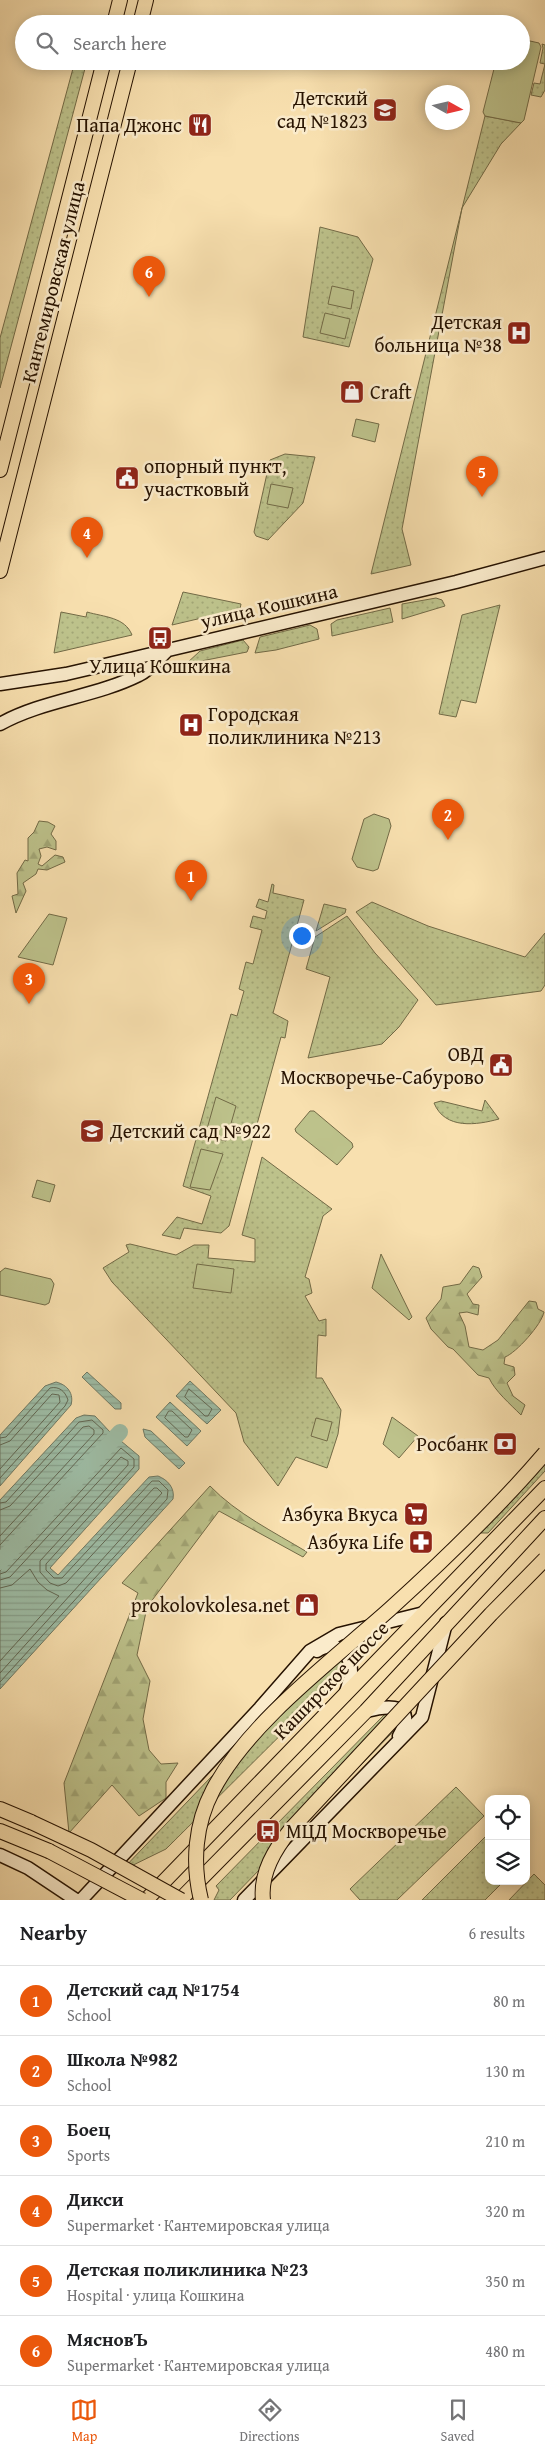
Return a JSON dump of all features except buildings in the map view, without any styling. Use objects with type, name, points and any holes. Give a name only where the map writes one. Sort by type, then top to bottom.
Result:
[{"type":"main road","points":[[116,15],[120,0]]},
{"type":"main road","points":[[142,15],[146,0]]},
{"type":"main road","name":"Кантемировская улица","points":[[0,470],[102,70]]},
{"type":"main road","name":"Кантемировская улица","points":[[0,572],[128,70]]},
{"type":"main road","name":"улица Кошкина","points":[[0,684],[66,674],[456,582],[545,558]]},
{"type":"main road","points":[[0,724],[19,713],[140,675],[170,648]]},
{"type":"main road","points":[[201,1900],[196,1869],[197,1839],[201,1822],[213,1790],[238,1752],[302,1686],[434,1568],[545,1453]]},
{"type":"main road","name":"Каширское шоссе","points":[[144,1900],[545,1488]]},
{"type":"main road","points":[[0,1809],[62,1836],[180,1900],[366,1711],[545,1518]]},
{"type":"main road","points":[[263,1900],[266,1869],[276,1849],[291,1829],[490,1614],[545,1559]]},
{"type":"main road","points":[[81,1900],[300,1662],[318,1645],[339,1634],[424,1613]]},
{"type":"main road","points":[[244,1900],[422,1717],[446,1623]]},
{"type":"main road","points":[[300,1662],[321,1648],[332,1646],[341,1648],[348,1657],[351,1674],[345,1695]]},
{"type":"main road","points":[[366,1711],[390,1706],[397,1707],[403,1712],[406,1719],[404,1728],[396,1743]]},
{"type":"main road","points":[[0,1831],[72,1862],[144,1900]]},
{"type":"main road","points":[[0,1855],[28,1868],[76,1900]]},
{"type":"green space","points":[[530,41],[539,43],[541,47],[524,120],[521,123],[485,116],[483,112],[494,70],[530,70]]},
{"type":"green space","points":[[542,44],[545,45],[545,64],[540,63]]},
{"type":"green space","points":[[545,64],[545,90],[541,97],[531,95],[534,83],[540,84]]},
{"type":"green space","points":[[73,70],[85,70],[0,388],[0,338]]},
{"type":"green space","points":[[485,116],[521,123],[501,144],[462,208]]},
{"type":"green space","points":[[462,210],[402,529],[411,565],[371,574]]},
{"type":"green space","points":[[320,227],[358,237],[373,259],[349,347],[303,337]]},
{"type":"green space","points":[[332,286],[354,291],[351,309],[328,304]]},
{"type":"green space","points":[[325,313],[350,319],[345,339],[320,333]]},
{"type":"green space","points":[[356,419],[379,424],[375,442],[352,436]]},
{"type":"green space","points":[[285,454],[315,457],[303,503],[268,540],[256,536],[254,532],[270,460]]},
{"type":"green space","points":[[271,484],[293,488],[288,508],[267,504]]},
{"type":"green space","points":[[183,592],[241,604],[240,609],[172,625]]},
{"type":"green space","points":[[436,598],[442,600],[445,606],[402,619],[402,604]]},
{"type":"green space","points":[[500,605],[476,703],[461,700],[456,717],[439,714],[462,615]]},
{"type":"green space","points":[[390,608],[393,622],[332,636],[331,624],[337,620]]},
{"type":"green space","points":[[61,612],[86,617],[87,612],[113,619],[129,629],[132,635],[54,653]]},
{"type":"green space","points":[[310,625],[317,629],[319,639],[276,650],[255,653],[260,637]]},
{"type":"green space","points":[[243,640],[249,647],[247,652],[186,664],[200,651]]},
{"type":"green space","points":[[374,814],[389,819],[391,826],[378,869],[373,871],[357,867],[352,859],[364,819]]},
{"type":"green space","points":[[39,821],[48,822],[55,826],[51,834],[56,841],[56,850],[47,847],[39,849],[41,856],[38,864],[42,866],[55,855],[63,857],[65,862],[47,870],[38,869],[36,874],[23,883],[26,891],[16,913],[12,896],[18,894],[17,873],[25,860],[28,861],[28,838],[34,832]]},
{"type":"green space","points":[[272,884],[274,885],[273,893],[304,900],[273,1013],[288,1021],[285,1038],[281,1037],[229,1226],[221,1233],[184,1228],[180,1239],[162,1235],[177,1217],[202,1224],[211,1196],[183,1186],[231,1014],[237,1016],[244,991],[239,989],[246,962],[253,964],[262,930],[250,927],[253,916],[265,919],[267,911],[256,907],[259,899],[268,902]]},
{"type":"green space","points":[[372,902],[428,926],[525,957],[545,933],[545,985],[541,991],[436,1005],[356,912]]},
{"type":"green space","points":[[324,904],[346,909],[345,913],[316,931]]},
{"type":"green space","points":[[49,914],[67,918],[53,965],[18,957]]},
{"type":"green space","points":[[347,916],[375,953],[418,1000],[399,1027],[382,1044],[308,1058],[330,977],[306,969],[315,937]]},
{"type":"green space","points":[[216,1097],[236,1106],[226,1141],[205,1136]]},
{"type":"green space","points":[[485,1100],[499,1119],[472,1124],[454,1122],[439,1112],[434,1103],[441,1101],[482,1111]]},
{"type":"green space","points":[[310,1111],[314,1111],[352,1143],[353,1147],[337,1165],[296,1132],[295,1129]]},
{"type":"green space","points":[[201,1149],[223,1154],[210,1190],[190,1187]]},
{"type":"green space","points":[[262,1157],[332,1209],[323,1216],[305,1277],[309,1279],[312,1293],[305,1296],[319,1321],[326,1319],[326,1336],[318,1335],[316,1378],[322,1378],[341,1410],[338,1434],[327,1468],[296,1457],[278,1486],[244,1442],[236,1413],[112,1282],[103,1268],[129,1252],[126,1245],[130,1244],[176,1255],[194,1245],[209,1245],[208,1258],[255,1262],[255,1239],[242,1235]]},
{"type":"green space","points":[[37,1180],[55,1185],[50,1202],[32,1197]]},
{"type":"green space","points":[[381,1254],[412,1317],[409,1320],[372,1288]]},
{"type":"green space","points":[[197,1264],[234,1269],[231,1293],[193,1288]]},
{"type":"green space","points":[[473,1266],[479,1268],[482,1277],[467,1294],[473,1304],[479,1305],[478,1315],[467,1312],[459,1313],[465,1326],[469,1347],[483,1350],[498,1340],[529,1301],[536,1302],[538,1309],[544,1312],[539,1324],[528,1338],[505,1357],[504,1364],[514,1367],[515,1375],[507,1383],[513,1396],[525,1405],[521,1415],[499,1393],[489,1378],[478,1375],[453,1349],[448,1347],[431,1329],[426,1318],[441,1299],[443,1287],[460,1284]]},
{"type":"green space","points":[[5,1268],[51,1279],[54,1284],[49,1303],[45,1305],[0,1295],[0,1272]]},
{"type":"green space","points":[[392,1417],[418,1436],[399,1458],[383,1444]]},
{"type":"green space","points":[[316,1418],[332,1422],[327,1441],[311,1436]]},
{"type":"green space","points":[[545,1459],[545,1471],[488,1533],[481,1533],[476,1527]]},
{"type":"green space","points":[[210,1486],[244,1514],[307,1552],[303,1557],[219,1511],[147,1607],[137,1655],[150,1681],[143,1719],[149,1750],[161,1764],[178,1763],[166,1782],[166,1798],[139,1816],[112,1785],[69,1833],[64,1783],[138,1593],[122,1583]]},
{"type":"green space","points":[[324,1659],[340,1659],[345,1667],[342,1674],[166,1849],[121,1871]]},
{"type":"green space","points":[[392,1713],[397,1724],[391,1734],[230,1900],[214,1900],[219,1890],[216,1886],[384,1715]]},
{"type":"green space","points":[[456,1787],[484,1816],[397,1900],[360,1900],[350,1889]]},
{"type":"green space","points":[[485,1837],[485,1885],[500,1885],[485,1900],[422,1900]]},
{"type":"green space","points":[[534,1874],[545,1885],[545,1900],[509,1900],[523,1885],[530,1885],[530,1878]]},
{"type":"water","points":[[87,1372],[121,1403],[121,1409],[115,1409],[82,1377]]},
{"type":"water","points":[[190,1381],[221,1410],[207,1424],[176,1396]]},
{"type":"water","points":[[56,1382],[64,1385],[69,1390],[72,1397],[71,1405],[0,1486],[0,1435],[45,1386]]},
{"type":"water","points":[[170,1402],[201,1431],[187,1446],[156,1417]]},
{"type":"water","points":[[84,1415],[95,1416],[110,1432],[0,1552],[0,1500],[76,1418]]},
{"type":"water","points":[[143,1429],[151,1431],[185,1463],[179,1469],[145,1437]]},
{"type":"water","points":[[121,1441],[139,1456],[139,1469],[50,1568],[58,1575],[149,1477],[158,1476],[168,1482],[173,1491],[173,1499],[0,1689],[0,1571]]},
{"type":"waterway","points":[[0,1562],[120,1432]]},
{"type":"place","name":"Детский сад №1823","points":[[385,110]]},
{"type":"place","name":"Папа Джонс","points":[[200,125]]},
{"type":"place","name":"МясновЪ","points":[[149,297]]},
{"type":"place","name":"Детская больница №38","points":[[519,333]]},
{"type":"place","name":"Craft","points":[[352,392]]},
{"type":"place","name":"опорный пункт, участковый","points":[[127,478]]},
{"type":"place","name":"Детская поликлиника №23","points":[[482,497]]},
{"type":"place","name":"Дикси","points":[[87,558]]},
{"type":"place","name":"Улица Кошкина","points":[[160,638]]},
{"type":"place","name":"Городская поликлиника №213","points":[[191,725]]},
{"type":"place","name":"Школа №982","points":[[448,840]]},
{"type":"place","name":"Детский сад №1754","points":[[191,901]]},
{"type":"place","name":"Боец","points":[[29,1004]]},
{"type":"place","name":"ОВД Москворечье-Сабурово","points":[[501,1065]]},
{"type":"place","name":"Детский сад №922","points":[[92,1131]]},
{"type":"place","name":"Росбанк","points":[[505,1444]]},
{"type":"place","name":"Азбука Вкуса","points":[[416,1514]]},
{"type":"place","name":"Азбука Life","points":[[421,1542]]},
{"type":"place","name":"prokolovkolesa.net","points":[[307,1605]]},
{"type":"place","name":"МЦД Москворечье","points":[[268,1831]]}]
